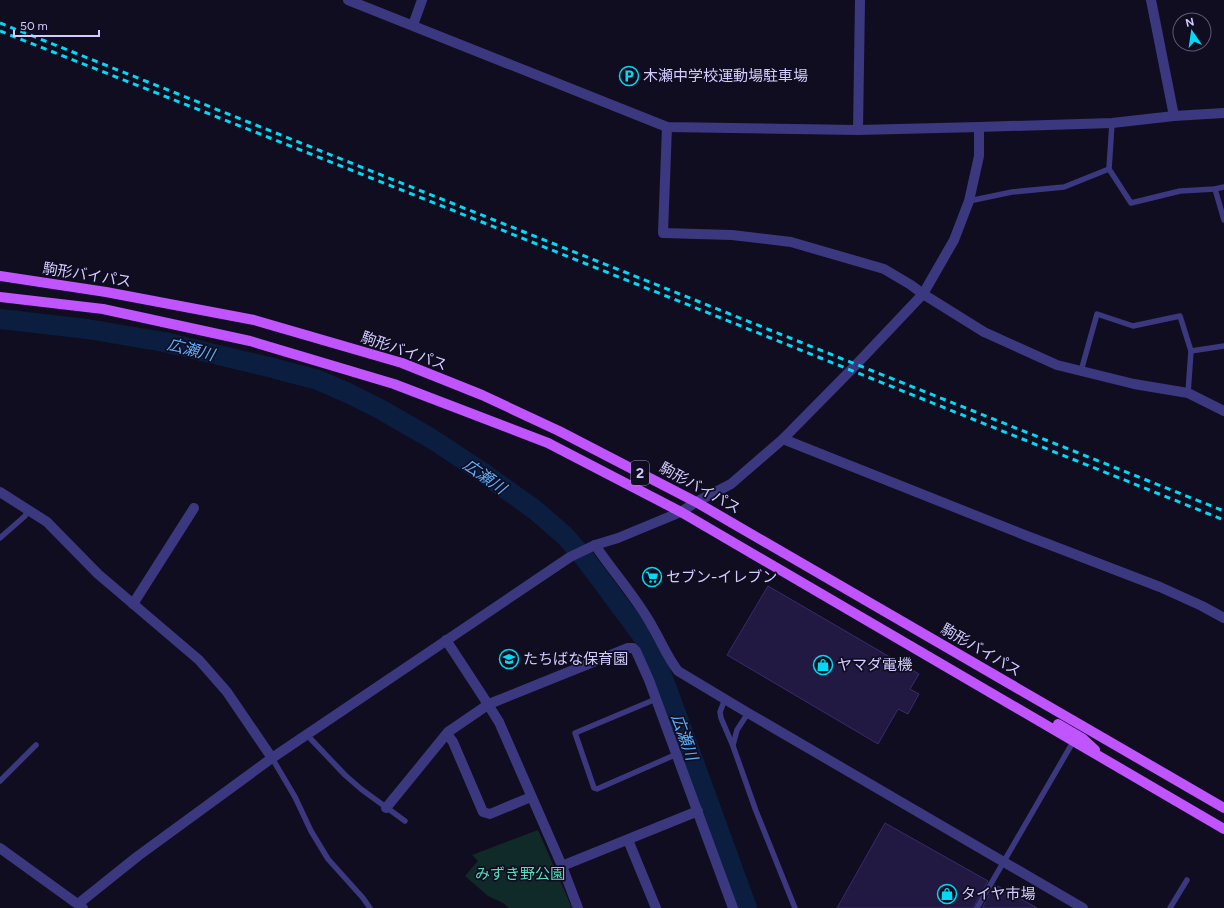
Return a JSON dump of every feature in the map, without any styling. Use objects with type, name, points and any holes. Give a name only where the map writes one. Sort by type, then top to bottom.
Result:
[{"type":"main road","name":"駒形バイパス","points":[[0,276],[106,292],[254,320],[402,363],[482,395],[559,431],[696,502],[1224,808]]},
{"type":"main road","name":"駒形バイパス","points":[[0,297],[103,309],[250,341],[394,384],[548,443],[681,512],[1224,829]]},
{"type":"main road","points":[[1058,724],[1082,738],[1102,759]]},
{"type":"street","points":[[348,0],[667,127],[858,130],[979,127],[1112,123],[1174,116],[1224,113]]},
{"type":"street","points":[[413,25],[422,0]]},
{"type":"street","points":[[858,130],[860,0]]},
{"type":"street","points":[[1151,0],[1174,116]]},
{"type":"street","points":[[667,127],[663,233],[732,235],[791,242],[884,269],[984,332],[1057,365],[1134,384],[1188,393],[1224,411]]},
{"type":"street","points":[[0,848],[77,907],[138,856],[272,758],[570,557],[681,512],[696,502],[731,484],[783,439],[923,294],[954,240],[969,201],[978,156],[979,127]]},
{"type":"street","points":[[783,439],[1160,587],[1202,606],[1224,618]]},
{"type":"street","points":[[0,492],[47,522],[98,574],[199,660],[227,692],[272,758]]},
{"type":"street","points":[[133,604],[194,508]]},
{"type":"street","points":[[592,547],[652,626],[670,661],[678,671],[1083,908]]},
{"type":"street","points":[[446,640],[489,704],[499,722],[562,866],[578,908]]},
{"type":"street","points":[[386,808],[448,732],[489,704],[628,648],[633,648],[636,651],[647,674],[733,908]]},
{"type":"street","points":[[446,735],[453,742],[483,812],[490,814],[531,797]]},
{"type":"street","points":[[562,866],[698,811]]},
{"type":"street","points":[[628,840],[656,908]]},
{"type":"lane","points":[[1112,123],[1109,170],[1131,203],[1180,191],[1224,188]]},
{"type":"lane","points":[[969,201],[1012,192],[1064,187],[1109,170]]},
{"type":"lane","points":[[1215,189],[1224,220]]},
{"type":"lane","points":[[1081,371],[1097,314],[1133,326],[1180,316],[1191,351],[1188,393]]},
{"type":"lane","points":[[1191,351],[1224,346]]},
{"type":"lane","points":[[0,538],[25,516],[28,510]]},
{"type":"lane","points":[[656,699],[575,733],[586,767],[594,788],[597,789],[676,754]]},
{"type":"lane","points":[[725,699],[720,712],[721,718],[795,908]]},
{"type":"lane","points":[[733,746],[737,730],[748,713]]},
{"type":"lane","points":[[307,735],[345,775],[404,822]]},
{"type":"lane","points":[[977,908],[1073,742]]},
{"type":"lane","points":[[0,781],[36,745]]},
{"type":"lane","points":[[272,758],[295,797],[311,831],[328,859],[370,908]]},
{"type":"lane","points":[[1170,908],[1187,880]]},
{"type":"green space","name":"みずき野公園","points":[[538,830],[572,908],[509,908],[503,903],[488,896],[465,876],[478,861],[472,855]]},
{"type":"building","name":"ヤマダ電機","points":[[768,586],[919,674],[910,689],[919,694],[908,714],[898,709],[878,744],[727,655]]},
{"type":"building","points":[[885,823],[988,881],[973,908],[837,908]]},
{"type":"building","points":[[995,885],[997,887],[998,886],[1037,908],[982,908]]},
{"type":"waterway","name":"広瀬川","points":[[0,319],[87,329],[164,342],[318,380],[380,409],[432,439],[482,472],[535,510],[565,536],[586,560],[647,642],[669,694],[747,908]]},
{"type":"railway","points":[[0,23],[1224,511]]},
{"type":"railway","points":[[0,31],[447,208],[1224,520]]},
{"type":"place","name":"木瀬中学校運動場駐車場","points":[[629,76]]},
{"type":"place","name":"セブン-イレブン","points":[[652,577]]},
{"type":"place","name":"たちばな保育園","points":[[509,659]]},
{"type":"place","name":"ヤマダ電機","points":[[823,665]]},
{"type":"place","name":"タイヤ市場","points":[[947,894]]}]
